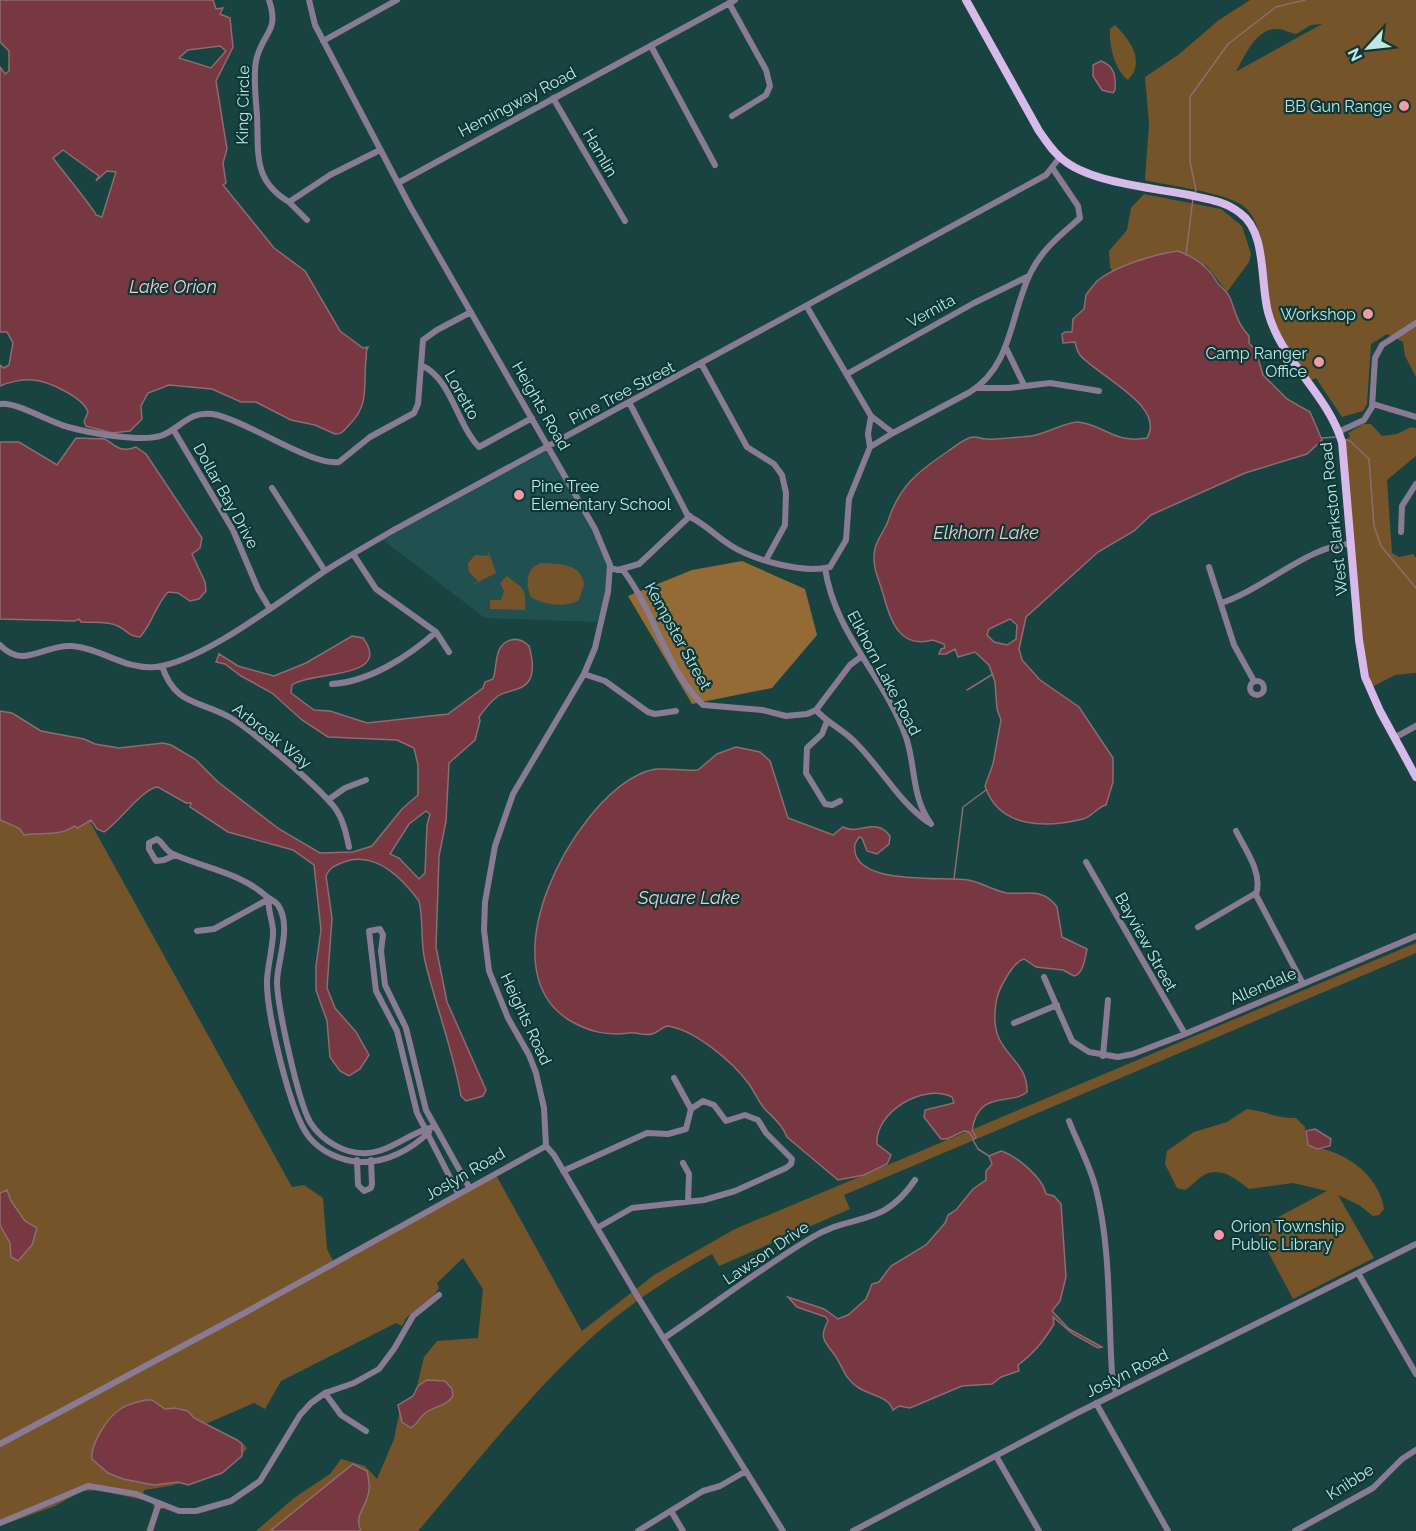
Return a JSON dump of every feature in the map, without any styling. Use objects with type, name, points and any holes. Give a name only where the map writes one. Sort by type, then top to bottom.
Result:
[{"type":"main road","name":"West Clarkston Road","points":[[966,0],[1039,131],[1066,162],[1095,175],[1220,202],[1242,214],[1253,229],[1263,291],[1274,329],[1338,432],[1344,453],[1359,640],[1365,677],[1394,738],[1416,777]]},
{"type":"street","name":"King Circle","points":[[269,0],[274,19],[256,59],[255,69],[256,155],[260,170],[269,186],[307,220]]},
{"type":"street","name":"Heights Road","points":[[309,0],[315,25],[380,150],[605,546],[610,568],[597,640],[584,674],[513,794],[495,846],[485,903],[484,930],[489,971],[508,1018],[529,1055],[536,1073],[544,1108],[546,1146]]},
{"type":"street","points":[[323,41],[397,0]]},
{"type":"street","name":"Hemingway Road","points":[[398,183],[732,2],[758,54],[770,86],[766,95],[732,116]]},
{"type":"street","points":[[651,46],[715,165]]},
{"type":"street","name":"Hamlin","points":[[553,98],[625,221]]},
{"type":"street","points":[[289,202],[330,175],[380,150]]},
{"type":"street","points":[[870,447],[977,388],[991,374],[1006,348],[1029,276],[1055,238],[1080,218],[1080,211],[1074,199],[1053,169],[1060,157]]},
{"type":"street","name":"Pine Tree Street","points":[[162,666],[206,649],[352,554],[702,365],[1053,169]]},
{"type":"street","name":"Vernita","points":[[847,374],[974,303],[1029,276]]},
{"type":"street","points":[[807,307],[871,416],[893,433]]},
{"type":"street","points":[[0,404],[16,406],[71,428],[150,437],[164,434],[191,416],[212,414],[334,463],[339,462],[370,437],[414,413],[418,404],[423,340],[471,312]]},
{"type":"street","points":[[1338,432],[1364,420],[1373,404],[1377,352],[1388,340],[1416,323]]},
{"type":"street","points":[[1006,348],[1024,385]]},
{"type":"street","name":"Loretto","points":[[422,365],[433,371],[441,382],[479,447],[485,446],[532,418]]},
{"type":"street","points":[[702,365],[747,447],[774,464],[782,475],[786,493],[785,525],[766,560]]},
{"type":"street","points":[[991,374],[995,389]]},
{"type":"street","points":[[977,388],[995,389],[1050,383],[1099,391]]},
{"type":"street","points":[[630,404],[690,516],[731,546],[766,560],[789,566],[825,568],[836,560],[842,548],[849,499],[870,447],[868,425],[871,416]]},
{"type":"street","points":[[1373,404],[1416,417]]},
{"type":"street","name":"Dollar Bay Drive","points":[[173,429],[233,530],[270,609]]},
{"type":"street","points":[[1401,532],[1402,506],[1416,484]]},
{"type":"street","points":[[272,488],[325,571]]},
{"type":"street","points":[[610,568],[622,569],[645,559],[690,516]]},
{"type":"street","points":[[1221,603],[1250,592],[1323,549],[1351,544]]},
{"type":"street","points":[[352,554],[376,590],[436,632],[449,652]]},
{"type":"street","points":[[1209,567],[1234,645],[1254,681]]},
{"type":"street","name":"Elkhorn Lake Road","points":[[825,568],[833,605],[904,732],[912,758],[915,791],[923,813],[931,824],[913,812],[882,771],[856,743],[827,721]]},
{"type":"street","name":"Kempster Street","points":[[622,569],[634,585],[677,667],[703,705],[762,710],[786,716],[816,710]]},
{"type":"street","points":[[333,684],[357,681],[422,644],[436,632]]},
{"type":"street","points":[[0,645],[14,656],[34,655],[60,646],[73,646],[88,648],[129,664],[162,666]]},
{"type":"street","points":[[840,801],[832,805],[825,804],[806,772],[807,748],[822,734],[827,721],[816,710],[850,665],[862,656]]},
{"type":"street","name":"Arbroak Way","points":[[162,666],[166,679],[178,695],[195,704],[218,711],[242,726],[328,800],[340,818],[349,847]]},
{"type":"street","points":[[584,674],[612,685],[648,712],[655,714],[676,711]]},
{"type":"street","points":[[1394,738],[1416,726]]},
{"type":"street","points":[[328,800],[345,788],[366,780]]},
{"type":"street","points":[[1198,927],[1257,893],[1259,887],[1257,874],[1236,831]]},
{"type":"street","points":[[175,855],[254,885],[279,906],[283,918],[277,980],[278,1000],[309,1120],[324,1137],[335,1146],[358,1153],[370,1153],[434,1127]]},
{"type":"street","name":"Bayview Street","points":[[1086,862],[1185,1034]]},
{"type":"street","points":[[1257,893],[1303,984]]},
{"type":"street","points":[[197,931],[214,929],[269,899]]},
{"type":"street","points":[[269,899],[273,933],[267,980],[268,1001],[299,1119],[317,1146],[341,1159],[371,1162],[398,1153],[425,1131]]},
{"type":"street","points":[[458,1193],[417,1113],[393,1022],[376,991],[369,931],[374,929],[380,929],[383,935],[381,951],[385,985],[406,1028],[423,1102],[434,1127],[469,1187]]},
{"type":"street","name":"Allendale","points":[[1102,1056],[1118,1057],[1133,1054],[1416,936]]},
{"type":"street","points":[[372,951],[381,951]]},
{"type":"street","points":[[1044,977],[1072,1041],[1085,1051],[1102,1056],[1108,1000]]},
{"type":"street","points":[[1014,1023],[1057,1005]]},
{"type":"street","points":[[563,1171],[647,1132],[678,1134],[686,1130],[691,1109],[674,1078]]},
{"type":"street","points":[[597,1228],[632,1208],[688,1202],[735,1191],[791,1164],[789,1155],[766,1133],[758,1120],[745,1115],[726,1121],[714,1105],[703,1101],[691,1109]]},
{"type":"street","points":[[1069,1121],[1090,1170],[1100,1205],[1105,1247],[1112,1373],[1116,1393]]},
{"type":"street","points":[[546,1146],[783,1531]]},
{"type":"street","name":"Joslyn Road","points":[[0,1444],[248,1311],[546,1146]]},
{"type":"street","points":[[358,1153],[358,1185],[364,1191],[371,1188],[372,1184],[370,1153]]},
{"type":"street","points":[[683,1163],[689,1174],[688,1202]]},
{"type":"street","name":"Lawson Drive","points":[[664,1338],[820,1232],[885,1212],[898,1202],[915,1180]]},
{"type":"street","name":"Joslyn Road","points":[[853,1531],[1096,1403],[1416,1244]]},
{"type":"street","points":[[1358,1273],[1416,1374]]},
{"type":"street","points":[[0,1523],[88,1486],[126,1492],[179,1511],[196,1511],[231,1501],[250,1490],[267,1472],[300,1415],[325,1393],[354,1383],[379,1369],[394,1349],[413,1316],[439,1295]]},
{"type":"street","points":[[325,1393],[341,1415],[366,1431]]},
{"type":"street","points":[[1096,1403],[1168,1531]]},
{"type":"street","name":"Knibbe","points":[[1295,1531],[1373,1488],[1402,1459],[1416,1450]]},
{"type":"street","points":[[996,1455],[1039,1531]]},
{"type":"street","points":[[638,1531],[703,1491],[720,1486],[746,1471]]},
{"type":"street","points":[[150,1531],[159,1503]]},
{"type":"street","points":[[671,1511],[683,1531]]},
{"type":"shaded area","points":[[1250,0],[1416,0],[1416,377],[1405,356],[1403,342],[1387,334],[1371,344],[1367,404],[1363,411],[1342,417],[1316,378],[1311,380],[1284,340],[1272,313],[1261,240],[1251,214],[1242,205],[1222,196],[1145,180],[1149,124],[1145,77],[1178,55],[1219,20]],"holes":[[[1322,24],[1237,71],[1252,44],[1263,33],[1278,29],[1296,34],[1311,25]]]},
{"type":"shaded area","points":[[1115,25],[1126,37],[1136,58],[1136,66],[1128,80],[1119,70],[1110,42],[1110,29]]},
{"type":"shaded area","points":[[1144,194],[1221,209],[1242,226],[1251,254],[1249,262],[1227,292],[1207,266],[1178,251],[1127,264],[1113,272],[1110,267],[1109,251],[1127,230],[1131,208]]},
{"type":"shaded area","points":[[1363,424],[1371,424],[1382,436],[1397,434],[1411,427],[1416,428],[1416,456],[1387,480],[1392,553],[1399,557],[1413,554],[1416,558],[1416,673],[1395,675],[1372,687],[1363,650],[1345,440],[1350,437],[1348,433]]},
{"type":"shaded area","name":"Pine Tree Elementary School","points":[[548,450],[605,552],[609,564],[609,576],[598,622],[485,618],[383,540]]},
{"type":"shaded area","points":[[487,547],[496,573],[470,586],[478,581],[469,572],[468,563],[475,555],[489,556]]},
{"type":"shaded area","points":[[742,561],[805,589],[817,635],[772,688],[692,704],[628,596],[692,570]]},
{"type":"shaded area","points":[[541,563],[569,566],[579,572],[584,585],[579,600],[568,604],[555,604],[531,597],[528,577],[532,568]]},
{"type":"shaded area","points":[[507,576],[524,592],[525,610],[490,609],[490,600],[501,600],[504,591],[500,583]]},
{"type":"shaded area","points":[[42,735],[292,1187],[304,1185],[323,1198],[327,1249],[335,1265],[496,1175],[582,1331],[654,1275],[735,1229],[1416,943],[1416,953],[844,1195],[850,1209],[719,1266],[712,1254],[694,1264],[624,1311],[576,1352],[515,1417],[418,1531],[256,1531],[294,1498],[330,1474],[341,1459],[365,1466],[377,1479],[394,1439],[401,1404],[407,1399],[414,1399],[424,1357],[437,1341],[478,1338],[483,1289],[463,1258],[437,1283],[439,1288],[432,1298],[406,1318],[402,1326],[396,1323],[281,1381],[265,1409],[254,1403],[203,1425],[238,1440],[247,1448],[239,1457],[215,1472],[186,1482],[144,1490],[143,1494],[164,1508],[159,1510],[152,1531],[146,1531],[154,1508],[152,1502],[98,1490],[82,1491],[55,1506],[0,1526],[0,758]]},
{"type":"shaded area","points":[[1247,1109],[1296,1118],[1305,1127],[1306,1140],[1309,1143],[1347,1159],[1371,1180],[1382,1198],[1384,1209],[1379,1215],[1373,1216],[1359,1205],[1338,1195],[1374,1258],[1293,1299],[1256,1229],[1327,1191],[1293,1183],[1249,1189],[1228,1175],[1216,1172],[1204,1175],[1185,1190],[1177,1188],[1165,1164],[1167,1151],[1194,1132],[1227,1122]]},
{"type":"water","name":"Lake Orion","points":[[0,0],[213,0],[216,9],[223,8],[220,14],[230,18],[233,47],[216,81],[227,149],[223,163],[226,183],[223,185],[274,248],[305,271],[340,331],[363,348],[368,347],[361,409],[344,431],[335,434],[315,425],[291,420],[256,402],[241,402],[212,389],[169,385],[148,393],[141,406],[142,419],[130,431],[112,433],[86,426],[84,422],[88,412],[85,406],[56,387],[29,380],[0,386],[0,365],[4,368],[9,365],[13,343],[7,332],[0,332],[0,67],[5,74],[9,71],[9,51],[0,42]],"holes":[[[220,46],[226,51],[211,68],[179,58],[188,50]],[[63,150],[99,176],[96,181],[107,171],[116,172],[102,217],[96,215],[53,158]]]},
{"type":"water","points":[[1101,61],[1114,72],[1115,90],[1113,93],[1102,90],[1093,76],[1093,65]]},
{"type":"water","name":"Elkhorn Lake","points":[[1178,251],[1189,256],[1200,262],[1212,274],[1229,295],[1240,323],[1249,336],[1249,343],[1256,351],[1263,375],[1287,399],[1310,412],[1322,440],[1307,454],[1245,473],[1151,515],[1134,531],[1098,552],[1026,617],[1019,649],[1022,660],[1040,680],[1079,707],[1113,758],[1113,782],[1106,805],[1086,818],[1054,824],[1026,822],[1001,811],[985,786],[993,764],[1001,720],[997,709],[995,682],[989,665],[975,652],[958,657],[955,649],[946,654],[939,654],[941,649],[945,648],[944,644],[933,640],[913,641],[899,632],[890,616],[876,574],[875,549],[892,509],[910,481],[936,459],[969,438],[997,439],[1031,436],[1078,422],[1126,438],[1147,438],[1150,426],[1147,414],[1139,403],[1088,363],[1079,353],[1075,342],[1063,343],[1062,334],[1072,332],[1073,319],[1084,309],[1086,295],[1097,281],[1124,266]],"holes":[[[1010,619],[1017,625],[1016,639],[1007,645],[994,642],[987,635],[989,629]]]},
{"type":"water","points":[[76,438],[105,439],[119,448],[136,447],[146,454],[202,538],[200,548],[192,554],[205,582],[206,591],[199,599],[190,601],[178,593],[168,592],[140,637],[114,624],[81,622],[79,619],[75,621],[0,619],[0,442],[19,442],[57,465]]},
{"type":"water","points":[[352,636],[363,638],[370,652],[368,661],[359,668],[301,681],[292,685],[291,693],[314,710],[330,711],[367,723],[448,714],[483,688],[485,682],[493,679],[501,646],[511,640],[518,640],[529,646],[532,670],[529,680],[520,688],[503,693],[490,703],[479,717],[475,740],[449,763],[446,821],[439,856],[436,947],[447,1002],[486,1090],[483,1096],[466,1101],[461,1096],[454,1062],[425,961],[419,901],[403,882],[384,867],[363,859],[351,860],[333,867],[326,876],[332,918],[327,988],[335,1008],[356,1032],[369,1055],[360,1069],[349,1076],[340,1071],[330,1057],[327,1021],[316,990],[316,966],[321,930],[314,865],[293,850],[228,832],[190,807],[191,803],[186,803],[158,787],[146,793],[104,832],[97,829],[91,820],[78,828],[74,826],[62,832],[24,835],[19,828],[0,820],[0,711],[12,713],[41,731],[84,739],[95,744],[119,748],[163,743],[171,745],[195,759],[218,782],[279,829],[320,853],[353,852],[372,846],[402,809],[418,795],[418,765],[414,748],[397,740],[328,737],[302,720],[272,693],[241,676],[225,664],[216,662],[219,654],[238,666],[274,676],[306,663]],"holes":[[[426,811],[430,814],[427,825],[425,873],[419,879],[399,858],[390,854],[409,824]]]},
{"type":"water","name":"Square Lake","points":[[736,747],[760,752],[770,761],[788,818],[833,835],[843,827],[855,829],[879,827],[884,830],[890,836],[889,844],[877,854],[867,851],[862,838],[859,837],[855,844],[857,858],[866,867],[900,877],[968,880],[1007,893],[1040,894],[1057,907],[1062,937],[1087,949],[1082,969],[1074,976],[1063,970],[1036,967],[1024,959],[1016,964],[1008,975],[997,999],[996,1027],[1004,1047],[1022,1071],[1026,1080],[1027,1092],[1021,1096],[988,1103],[981,1109],[975,1118],[972,1131],[976,1137],[974,1139],[969,1132],[964,1131],[947,1139],[941,1139],[924,1117],[925,1110],[954,1103],[952,1097],[928,1094],[915,1097],[892,1111],[878,1132],[877,1144],[891,1155],[887,1164],[864,1175],[838,1180],[787,1137],[742,1075],[701,1040],[678,1028],[667,1026],[649,1034],[606,1033],[591,1030],[569,1020],[545,996],[536,964],[537,927],[548,889],[566,852],[589,818],[614,791],[640,774],[655,769],[698,770],[717,754]]},
{"type":"water","points":[[1315,1129],[1331,1139],[1330,1146],[1317,1149],[1308,1145],[1306,1131]]},
{"type":"water","points":[[1001,1151],[1028,1168],[1040,1181],[1046,1194],[1054,1196],[1061,1204],[1066,1277],[1060,1301],[1052,1311],[1069,1329],[1102,1347],[1098,1348],[1073,1334],[1053,1317],[1054,1324],[1034,1352],[1018,1365],[1019,1371],[1001,1377],[992,1384],[962,1386],[910,1408],[899,1406],[893,1410],[888,1402],[859,1388],[847,1376],[824,1339],[823,1335],[828,1321],[826,1317],[797,1307],[788,1297],[824,1309],[838,1319],[848,1315],[866,1299],[872,1284],[879,1282],[891,1266],[926,1245],[945,1223],[948,1215],[956,1210],[973,1189],[986,1180],[986,1171],[992,1164],[989,1156]]},
{"type":"water","points":[[7,1190],[11,1201],[25,1221],[37,1228],[32,1245],[18,1261],[11,1257],[10,1243],[0,1225],[0,1193]]},
{"type":"water","points":[[427,1380],[445,1381],[452,1389],[453,1396],[446,1403],[424,1414],[411,1428],[402,1422],[398,1405],[413,1396],[418,1386]]},
{"type":"water","points":[[152,1400],[165,1409],[175,1408],[188,1411],[194,1418],[242,1444],[242,1456],[222,1473],[188,1485],[178,1482],[154,1485],[123,1479],[108,1473],[92,1459],[100,1432],[119,1410]]},
{"type":"water","points":[[353,1464],[367,1471],[369,1483],[368,1496],[359,1520],[361,1531],[270,1531]]},
{"type":"waterway","points":[[1194,194],[1196,190],[1190,162],[1190,97],[1228,44],[1276,7],[1305,0]]},
{"type":"waterway","points":[[1186,255],[1193,198]]},
{"type":"waterway","points":[[1322,438],[1336,437]]},
{"type":"waterway","points":[[1343,439],[1350,441],[1369,459],[1374,526],[1381,546],[1416,588]]},
{"type":"waterway","points":[[967,690],[993,674]]},
{"type":"waterway","points":[[954,879],[963,807],[986,790]]},
{"type":"waterway","points":[[973,1140],[978,1149],[989,1156]]},
{"type":"place","name":"BB Gun Range","points":[[1404,106]]},
{"type":"place","name":"Workshop","points":[[1368,314]]},
{"type":"place","name":"Camp Ranger Office","points":[[1319,362]]},
{"type":"place","name":"Pine Tree Elementary School","points":[[519,495]]},
{"type":"place","name":"Orion Township Public Library","points":[[1219,1235]]}]
